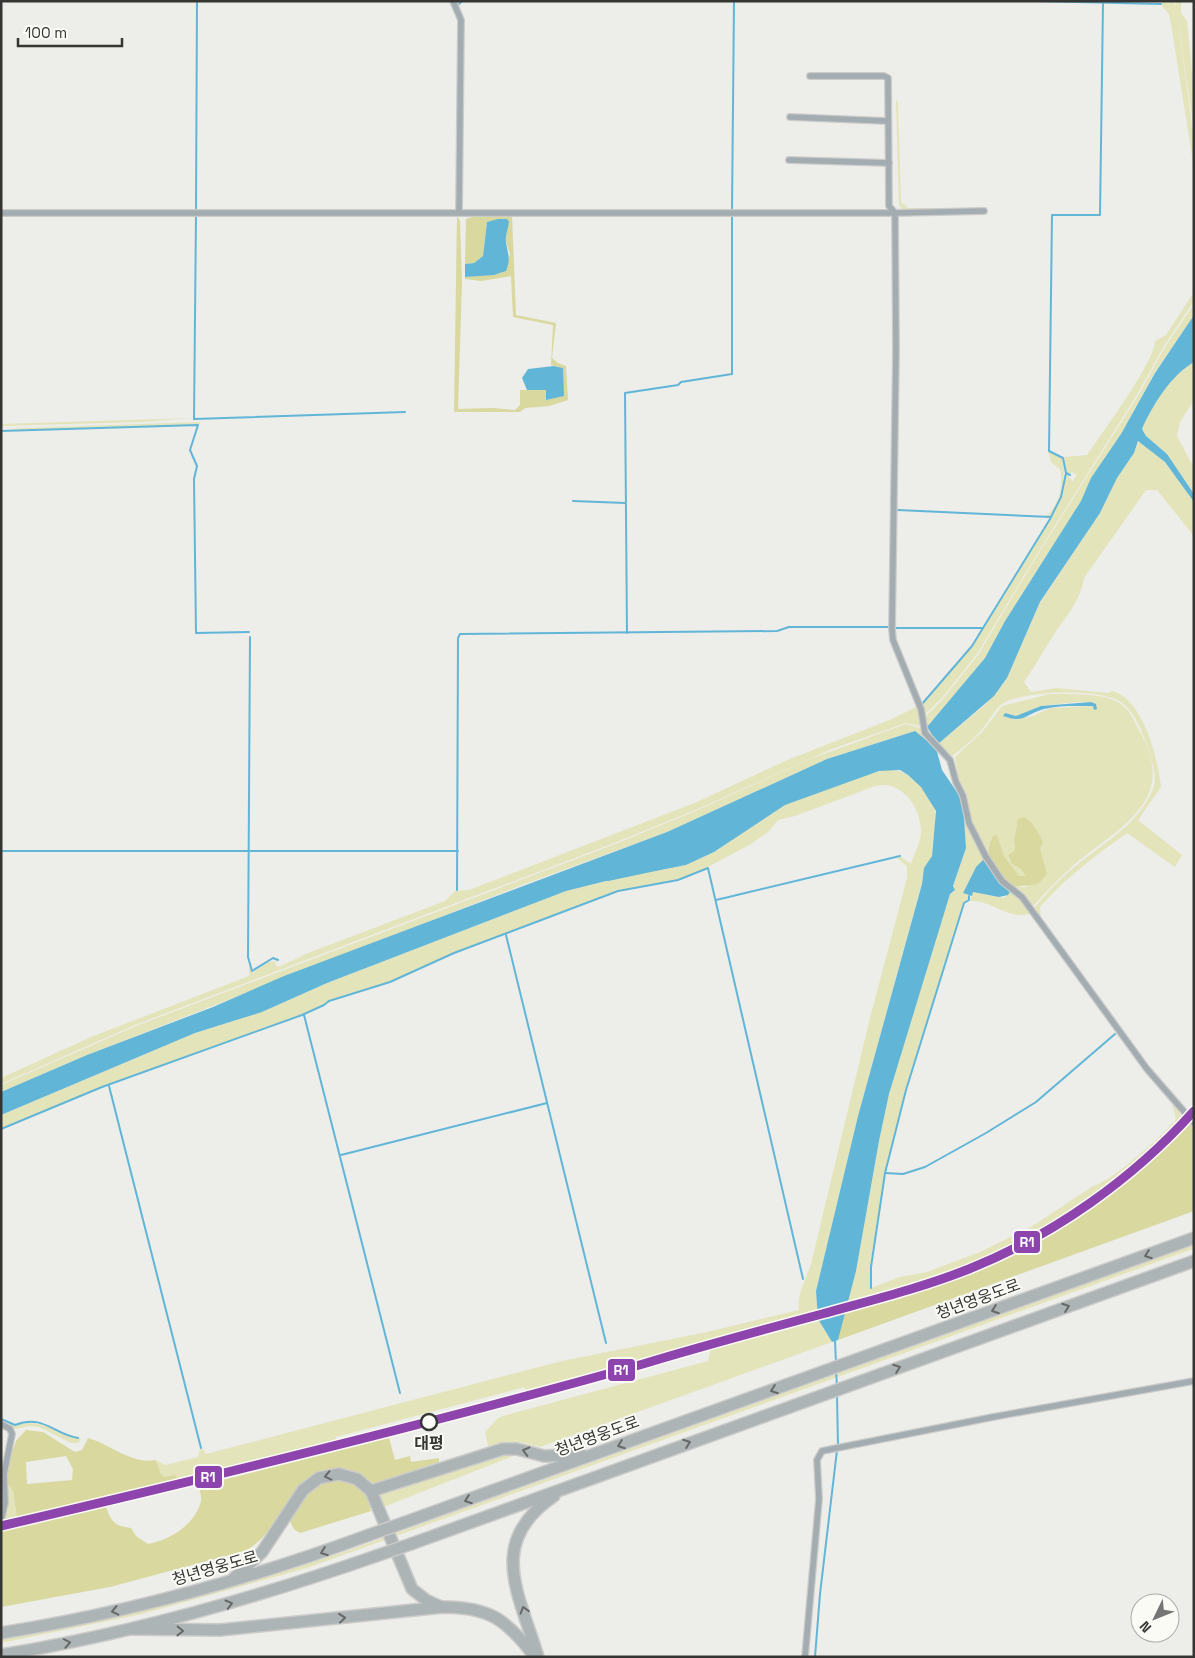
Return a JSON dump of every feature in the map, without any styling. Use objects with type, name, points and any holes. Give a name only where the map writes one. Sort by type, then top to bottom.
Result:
[{"type":"highway","name":"청년영웅도로","points":[[1,1633],[97,1616],[230,1582],[370,1535],[1194,1238]]},
{"type":"highway","points":[[1,1655],[131,1630],[268,1593],[411,1544],[1194,1261]]},
{"type":"highway","points":[[371,1491],[503,1449],[517,1449],[544,1456],[592,1455]]},
{"type":"highway","points":[[230,1582],[262,1552],[303,1490],[319,1478],[339,1474],[357,1479],[371,1491],[412,1589],[426,1600],[443,1608]]},
{"type":"highway","points":[[536,1657],[512,1571],[512,1554],[517,1537],[528,1519],[542,1505],[570,1486]]},
{"type":"highway","points":[[131,1630],[220,1630],[443,1608],[467,1608],[488,1613],[509,1627],[536,1657]]},
{"type":"street","points":[[453,1],[461,20],[459,213]]},
{"type":"street","points":[[810,76],[884,76],[888,78],[887,121],[890,206],[895,213],[896,349],[893,640],[921,709],[925,733],[950,760],[956,782],[963,796],[969,823],[986,857],[1002,881],[1017,891],[1147,1069],[1184,1114],[1194,1123]]},
{"type":"street","points":[[790,117],[887,121]]},
{"type":"street","points":[[789,160],[889,163]]},
{"type":"street","points":[[1,214],[895,213],[984,211]]},
{"type":"street","points":[[805,1657],[819,1499],[817,1460],[822,1451],[1194,1381]]},
{"type":"street","points":[[1,1424],[10,1428],[12,1434],[4,1474],[5,1503],[1,1521]]},
{"type":"green space","points":[[1162,1],[1173,1],[1176,7],[1194,141],[1194,168],[1171,24],[1169,14],[1162,6]]},
{"type":"green space","points":[[1175,1],[1185,1],[1181,4],[1181,13],[1187,21],[1194,93],[1194,131]]},
{"type":"green space","points":[[896,100],[898,102],[901,202],[908,208],[944,208],[944,210],[904,211],[899,205]]},
{"type":"green space","points":[[512,215],[516,315],[556,323],[552,358],[566,366],[568,400],[549,406],[525,408],[520,412],[454,412],[457,216],[460,221],[462,282],[458,409],[492,408],[515,410],[520,405],[520,390],[546,390],[547,400],[563,368],[551,365],[553,325],[513,317],[511,276],[481,281],[465,279],[465,277],[502,273],[510,254],[506,242],[507,219],[487,222],[483,256],[474,263],[465,264],[466,219],[475,216]]},
{"type":"green space","points":[[1194,292],[1194,301],[1164,346],[1138,393],[977,654],[942,698],[923,716],[922,705],[976,641],[1051,519],[1062,497],[1066,474],[1073,481],[1077,475],[1072,472],[1070,474],[1067,473],[1064,457],[1087,455],[1137,381],[1153,351],[1155,341],[1166,335]]},
{"type":"green space","points":[[1194,304],[1194,315],[1155,372],[1121,434],[1094,474],[1081,501],[1005,621],[985,658],[927,727],[932,738],[926,732],[923,719],[943,699],[978,655],[1032,564],[1139,394],[1165,347]]},
{"type":"green space","points":[[1194,362],[1194,400],[1180,422],[1177,436],[1194,468],[1194,494],[1167,454],[1146,436],[1142,429],[1163,392],[1178,375]]},
{"type":"green space","points":[[193,418],[140,422],[1,426],[1,424]]},
{"type":"green space","points":[[201,422],[198,425],[1,430],[22,428]]},
{"type":"green space","points":[[1139,440],[1165,462],[1194,502],[1194,536],[1157,490],[1146,490],[1084,578],[1079,595],[1071,610],[1024,682],[1031,692],[1057,688],[1108,693],[1113,691],[1124,697],[1133,706],[1148,732],[1157,762],[1161,787],[1138,820],[1182,855],[1175,867],[1127,833],[1081,867],[1050,896],[1040,907],[1041,919],[1034,908],[1065,875],[1129,824],[1146,803],[1154,787],[1154,768],[1150,754],[1139,726],[1131,712],[1121,702],[1111,697],[1096,694],[1062,692],[1026,696],[1012,699],[1002,704],[976,735],[952,756],[938,744],[986,704],[1005,682],[1040,603],[1100,513],[1117,478],[1134,453]]},
{"type":"green space","points":[[1048,451],[1062,458],[1064,473],[1060,494],[1058,501],[1051,516],[1046,516],[1057,501],[1061,488],[1061,475],[1060,469],[1051,462]]},
{"type":"green space","points":[[1050,694],[1087,695],[1115,700],[1130,713],[1140,732],[1150,756],[1153,776],[1148,794],[1139,810],[1126,824],[1069,869],[1032,907],[1015,887],[1026,887],[1044,863],[1040,848],[1043,843],[1034,825],[1016,827],[1015,850],[1008,855],[1009,860],[1025,872],[1026,876],[1024,878],[1009,866],[997,835],[989,843],[991,862],[970,820],[966,797],[959,782],[955,757],[983,731],[1002,706]],"holes":[[[1091,702],[1097,709],[1094,709],[1093,706],[1051,708],[1030,717],[1009,718],[1005,713],[1017,716],[1041,706]]]},
{"type":"green space","points":[[918,706],[920,726],[906,723],[832,749],[700,808],[617,842],[135,1025],[1,1084],[1,1078],[91,1037],[249,976],[249,962],[252,973],[268,962],[278,961],[275,962],[277,967],[281,966],[308,953],[445,901],[455,891],[469,890],[697,802],[785,761],[892,719]]},
{"type":"green space","points":[[906,724],[920,728],[929,742],[924,741],[915,731],[827,759],[667,832],[522,885],[87,1055],[1,1092],[1,1085],[136,1026],[618,843],[700,809],[810,759]]},
{"type":"green space","points":[[885,770],[895,770],[904,773],[915,780],[930,797],[935,810],[932,857],[923,876],[858,1116],[816,1291],[818,1319],[832,1342],[540,1447],[520,1442],[488,1446],[485,1432],[498,1418],[506,1415],[708,1361],[711,1348],[806,1323],[805,1316],[526,1391],[525,1387],[336,1437],[336,1442],[178,1479],[175,1475],[164,1477],[156,1460],[165,1465],[198,1457],[202,1448],[206,1454],[562,1361],[707,1332],[799,1310],[801,1292],[811,1264],[869,1022],[907,878],[907,866],[897,858],[901,857],[911,864],[919,844],[921,835],[920,822],[913,804],[901,791],[893,787],[875,786],[795,816],[778,820],[768,832],[751,844],[693,875],[678,880],[618,890],[454,953],[390,982],[329,1000],[324,1005],[302,1014],[102,1087],[1,1128],[1,1115],[195,1033],[262,1012],[327,983],[566,891],[626,876],[686,865],[714,852],[785,805],[857,777]]},
{"type":"green space","points":[[964,808],[968,825],[984,859],[973,872],[963,893],[968,895],[968,900],[963,903],[905,1090],[884,1173],[870,1267],[871,1288],[900,1277],[927,1272],[980,1252],[1031,1227],[1093,1186],[1112,1176],[1149,1146],[1176,1119],[1172,1103],[1182,1117],[1163,1138],[1128,1170],[1066,1215],[1001,1250],[933,1278],[861,1301],[861,1306],[844,1312],[856,1271],[889,1094],[950,893],[954,892],[953,886],[966,848]]},
{"type":"green space","points":[[1024,817],[1033,825],[1043,843],[1040,848],[1047,874],[1038,884],[1015,887],[997,872],[990,858],[989,851],[993,836],[997,835],[1004,856],[1019,876],[1026,876],[1021,869],[1011,863],[1008,855],[1015,850],[1014,840],[1018,819]]},
{"type":"green space","points":[[1011,890],[1031,913],[1016,915],[986,903],[970,901],[973,892],[1004,898]]},
{"type":"green space","points":[[1188,1124],[1194,1127],[1194,1211],[838,1340],[844,1312],[946,1282],[980,1269],[1045,1236],[1076,1217],[1134,1174]]},
{"type":"green space","points":[[1194,1245],[1194,1249],[307,1568],[142,1614],[1,1643],[1,1640],[131,1614],[174,1603],[260,1579],[344,1552]]},
{"type":"green space","points":[[1,1419],[15,1426],[33,1423],[49,1427],[81,1439],[78,1443],[71,1443],[39,1427],[30,1426],[15,1429],[1,1422]]},
{"type":"green space","points":[[26,1430],[43,1432],[75,1452],[82,1450],[88,1438],[138,1460],[156,1460],[164,1477],[175,1475],[178,1479],[17,1519],[13,1491],[7,1482],[8,1464],[16,1441]],"holes":[[[66,1456],[73,1469],[72,1480],[27,1484],[26,1462]]]},
{"type":"green space","points":[[389,1438],[395,1460],[410,1456],[411,1462],[439,1458],[439,1462],[373,1484],[348,1470],[321,1471],[307,1479],[296,1490],[268,1530],[257,1542],[244,1551],[110,1587],[1,1607],[1,1532],[4,1530],[106,1507],[114,1522],[131,1528],[136,1536],[148,1544],[173,1535],[187,1524],[198,1510],[201,1501],[199,1486]]},
{"type":"green space","points":[[503,1452],[523,1452],[381,1508],[377,1494]]},
{"type":"green space","points":[[335,1479],[350,1482],[360,1487],[367,1496],[371,1511],[300,1533],[292,1527],[291,1519],[294,1510],[308,1493],[327,1481]]},
{"type":"green space","points":[[7,1482],[13,1491],[17,1519],[5,1521]]},
{"type":"water","points":[[507,219],[509,222],[506,243],[509,260],[506,271],[494,275],[465,277],[465,264],[474,263],[483,256],[487,222]]},
{"type":"water","points":[[1194,315],[1194,362],[1178,375],[1163,392],[1142,429],[1146,436],[1167,454],[1194,494],[1194,502],[1165,462],[1138,441],[1134,453],[1117,478],[1100,513],[1040,602],[1007,678],[994,696],[938,744],[927,727],[985,658],[1005,621],[1081,501],[1091,478],[1121,434],[1155,373]]},
{"type":"water","points":[[554,366],[563,368],[564,396],[546,400],[546,390],[527,390],[522,378],[528,369]]},
{"type":"water","points":[[1091,702],[1096,704],[1097,709],[1094,710],[1093,706],[1062,706],[1044,709],[1020,719],[1003,716],[1005,713],[1016,716],[1041,706]]},
{"type":"water","points":[[915,731],[936,748],[942,770],[963,801],[966,848],[953,886],[955,890],[950,894],[889,1094],[856,1271],[838,1340],[832,1342],[818,1319],[816,1291],[858,1116],[922,884],[924,868],[932,856],[936,811],[921,787],[900,770],[879,771],[785,805],[714,852],[686,865],[626,876],[566,891],[327,983],[262,1012],[195,1033],[1,1115],[1,1092],[87,1055],[213,1007],[284,976],[667,832],[827,759]]},
{"type":"water","points":[[984,859],[1011,890],[1008,895],[999,897],[973,892],[972,896],[963,893],[976,867]]},
{"type":"waterway","points":[[196,209],[197,1]]},
{"type":"waterway","points":[[459,4],[462,1]]},
{"type":"waterway","points":[[732,209],[734,1]]},
{"type":"waterway","points":[[1036,1],[1161,4]]},
{"type":"waterway","points":[[1066,473],[1063,458],[1049,451],[1052,215],[1100,215],[1103,3]]},
{"type":"waterway","points":[[196,216],[194,419],[405,412]]},
{"type":"waterway","points":[[627,633],[625,393],[732,374],[732,217]]},
{"type":"waterway","points":[[1,431],[198,425],[190,450],[197,466],[194,479],[196,633],[249,632]]},
{"type":"waterway","points":[[896,628],[983,628],[1050,519],[1061,497],[1066,473],[1070,475]]},
{"type":"waterway","points":[[573,501],[625,503]]},
{"type":"waterway","points":[[898,510],[1051,517]]},
{"type":"waterway","points":[[457,890],[458,638],[460,634],[777,631],[789,627],[889,627]]},
{"type":"waterway","points":[[922,704],[972,646],[983,628]]},
{"type":"waterway","points":[[250,637],[248,957],[252,971],[273,958],[278,960]]},
{"type":"waterway","points":[[1,851],[458,851]]},
{"type":"waterway","points":[[716,900],[900,856]]},
{"type":"waterway","points":[[608,880],[679,865]]},
{"type":"waterway","points":[[1,1129],[102,1087],[302,1015],[329,1001],[390,982],[454,953],[618,891],[678,880],[708,868],[803,1279]]},
{"type":"waterway","points":[[871,1288],[871,1267],[885,1173],[906,1090],[964,903],[969,900],[969,896]]},
{"type":"waterway","points":[[506,935],[606,1343]]},
{"type":"waterway","points":[[304,1015],[400,1393]]},
{"type":"waterway","points":[[885,1173],[903,1174],[925,1167],[986,1133],[1036,1102],[1115,1034]]},
{"type":"waterway","points":[[109,1086],[201,1448]]},
{"type":"waterway","points":[[341,1155],[547,1103]]},
{"type":"waterway","points":[[835,1341],[836,1363]]},
{"type":"waterway","points":[[836,1371],[837,1386]]},
{"type":"waterway","points":[[837,1396],[838,1446]]},
{"type":"waterway","points":[[1,1419],[15,1425],[25,1422],[41,1423],[69,1436],[78,1438]]},
{"type":"waterway","points":[[815,1657],[820,1594],[837,1450]]},
{"type":"transit line","name":"R1","points":[[1,1526],[242,1469],[483,1408],[878,1299],[951,1276],[1031,1240],[1090,1203],[1145,1160],[1194,1111]]},
{"type":"place","name":"대평","points":[[429,1422]]}]
